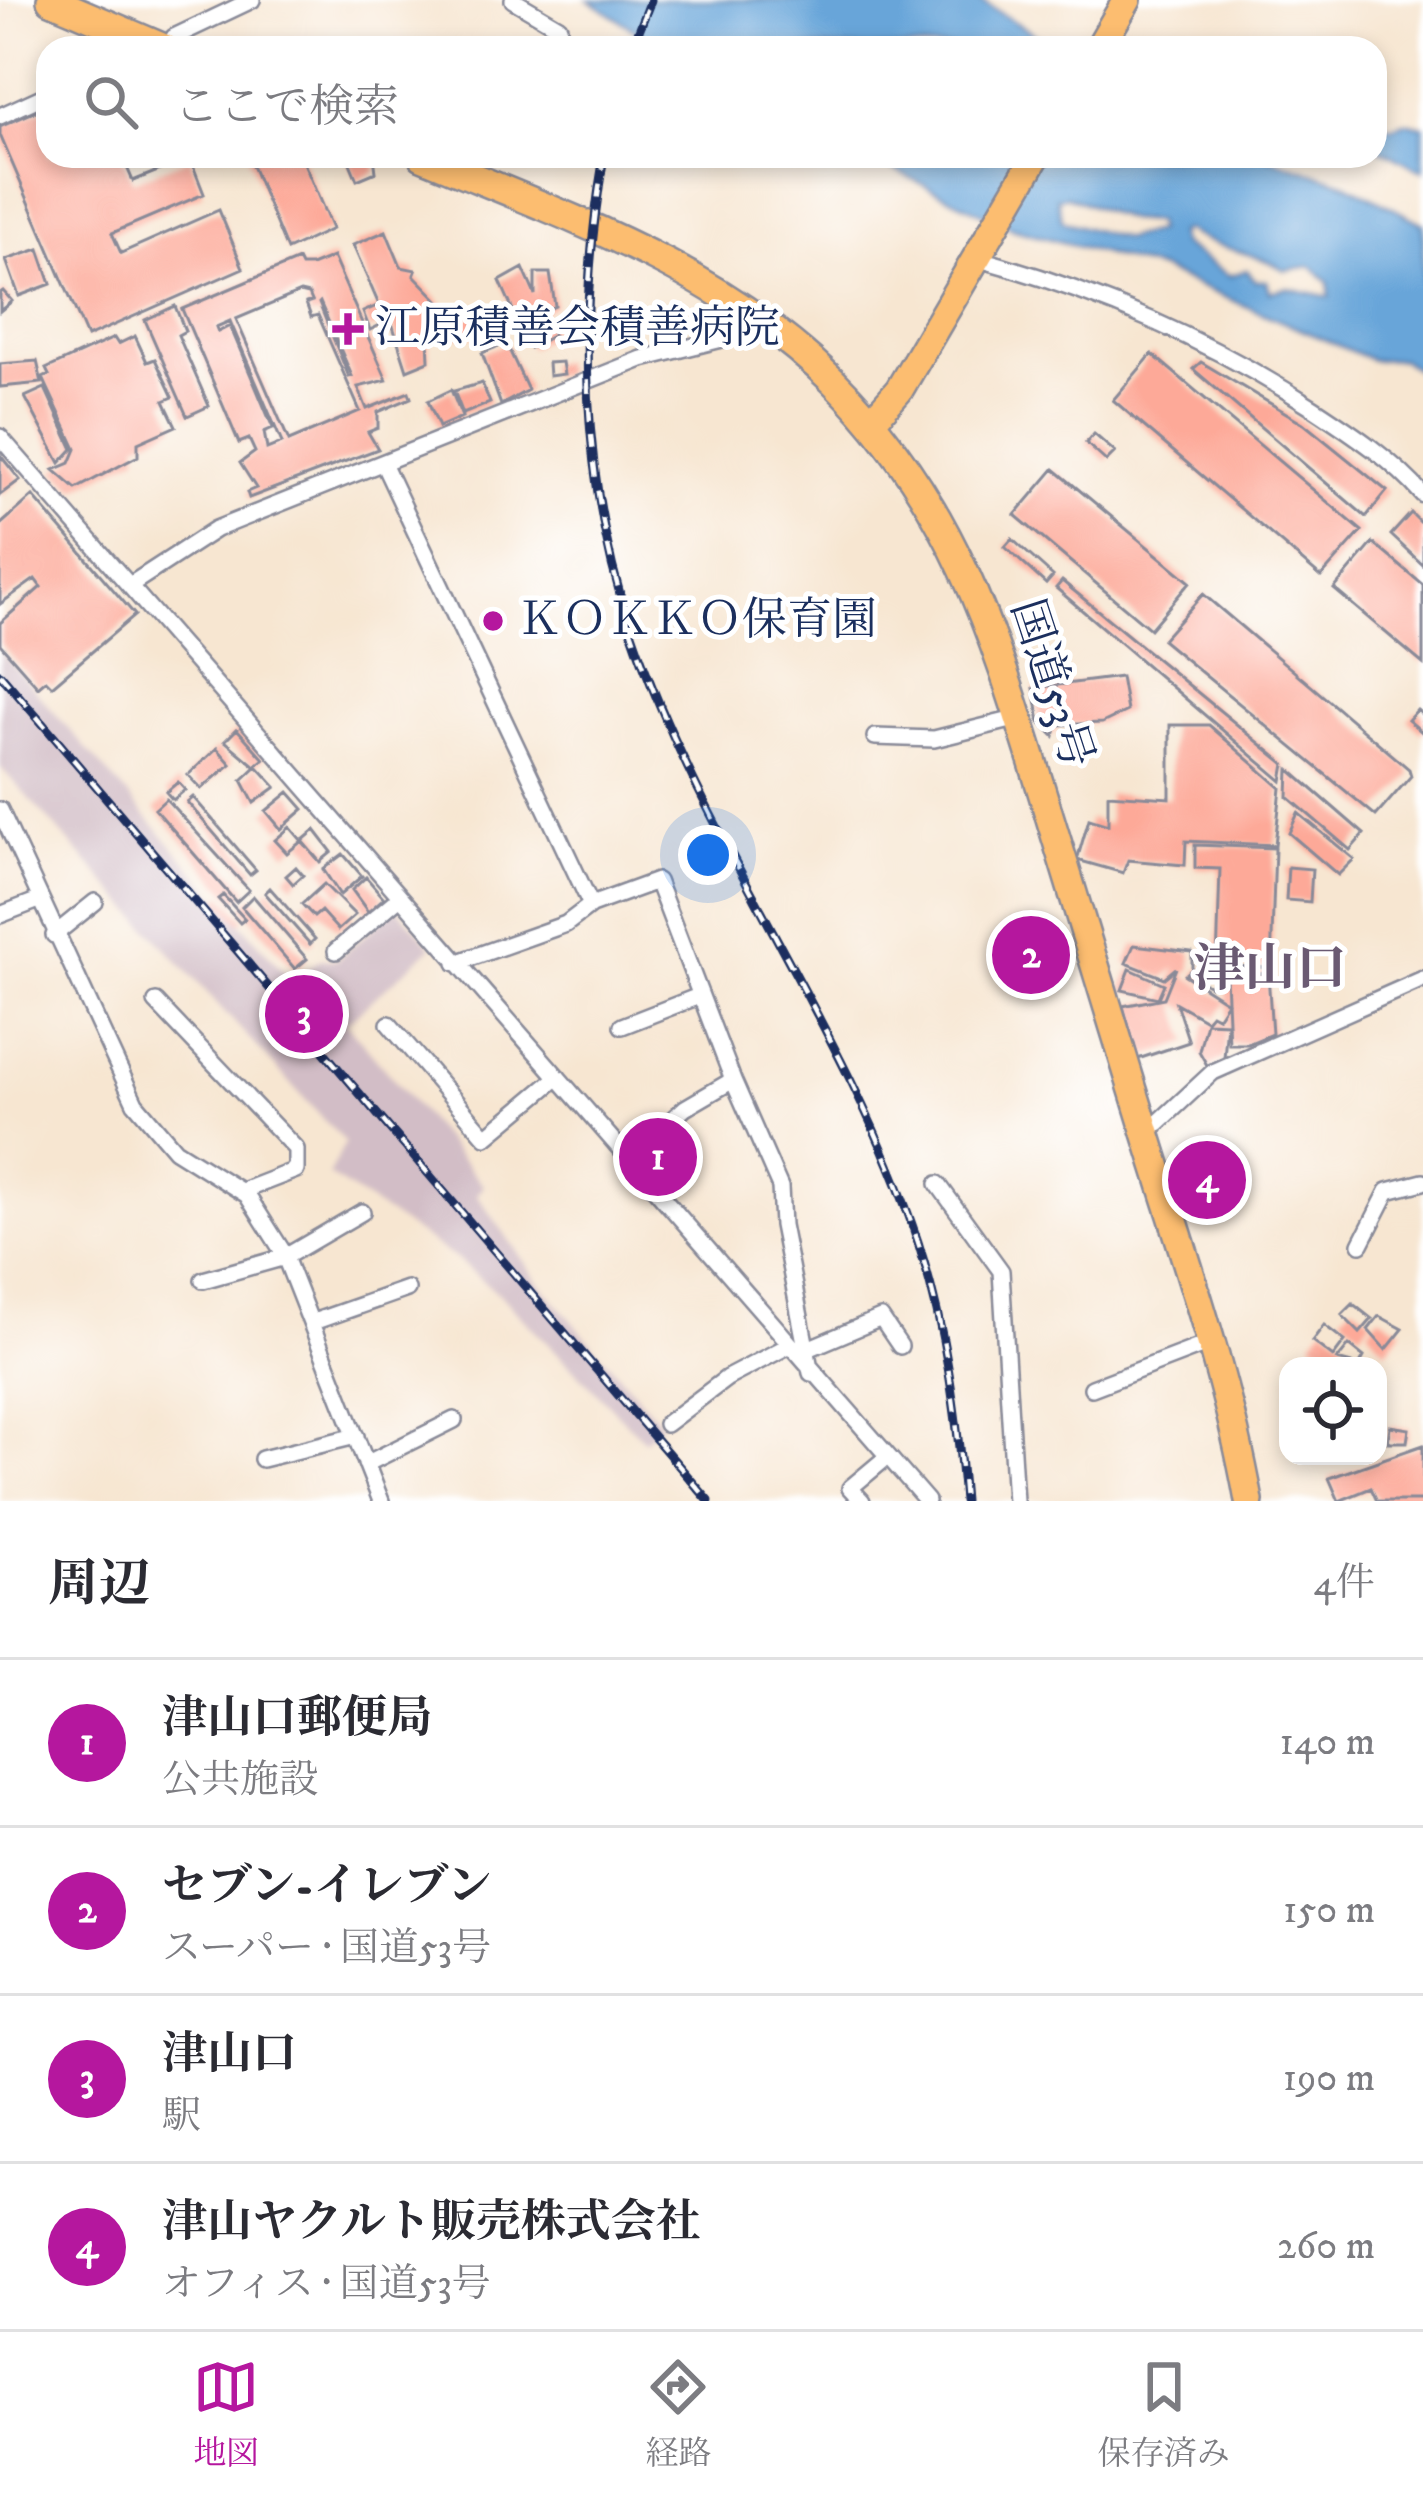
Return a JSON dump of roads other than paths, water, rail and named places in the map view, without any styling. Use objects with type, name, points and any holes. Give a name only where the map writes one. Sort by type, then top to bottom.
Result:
[{"type":"highway","points":[[51,0],[134,36]]},
{"type":"highway","points":[[1106,36],[1127,0]]},
{"type":"highway","name":"国道53号","points":[[450,168],[677,266],[770,327],[872,422],[910,470],[969,573],[1019,718],[1212,1342],[1250,1501]]},
{"type":"highway","points":[[872,422],[898,390],[1029,168]]},
{"type":"street","points":[[176,36],[252,0]]},
{"type":"street","points":[[513,0],[560,27]]},
{"type":"street","points":[[0,116],[36,100]]},
{"type":"street","points":[[976,258],[1072,285],[1199,339],[1340,425],[1423,495]]},
{"type":"street","points":[[130,585],[216,529],[642,359],[770,327]]},
{"type":"street","points":[[0,437],[927,1501]]},
{"type":"street","points":[[383,463],[591,905]]},
{"type":"street","points":[[875,737],[934,740],[1019,718]]},
{"type":"street","points":[[0,810],[135,1103],[175,1150],[242,1191],[285,1257],[381,1501]]},
{"type":"street","points":[[456,963],[566,924],[591,905],[657,881],[698,996],[780,1187],[782,1225],[810,1348],[811,1373]]},
{"type":"street","points":[[336,951],[400,897]]},
{"type":"street","points":[[0,914],[39,900]]},
{"type":"street","points":[[55,935],[94,902]]},
{"type":"street","points":[[1145,1129],[1159,1123],[1213,1072],[1423,979]]},
{"type":"street","points":[[622,1026],[698,996]]},
{"type":"street","points":[[156,1003],[296,1149],[296,1169],[242,1191]]},
{"type":"street","points":[[389,1024],[486,1137],[558,1077]]},
{"type":"street","points":[[630,1158],[685,1108],[733,1080]]},
{"type":"street","points":[[1361,1244],[1388,1191],[1423,1182]]},
{"type":"street","points":[[938,1184],[1001,1271],[1015,1501]]},
{"type":"street","points":[[202,1280],[285,1257],[362,1211]]},
{"type":"street","points":[[313,1322],[407,1289]]},
{"type":"street","points":[[810,1348],[880,1318],[900,1346]]},
{"type":"street","points":[[1092,1388],[1212,1342]]},
{"type":"street","points":[[666,1424],[727,1378],[788,1346]]},
{"type":"street","points":[[367,1464],[454,1420]]},
{"type":"street","points":[[262,1459],[356,1436]]},
{"type":"street","points":[[862,1501],[850,1488],[887,1457]]},
{"type":"water","points":[[589,0],[979,0],[1038,36],[644,36]]},
{"type":"water","points":[[1405,122],[1423,126],[1423,171],[1387,152],[1387,125]]},
{"type":"water","points":[[890,168],[1300,168],[1347,184],[1423,224],[1423,374],[1401,359],[1372,360],[1161,270],[1012,228]],"holes":[[[1067,196],[1128,220],[1155,222],[1157,231],[1124,239],[1068,223],[1062,220],[1057,198]],[[1185,230],[1285,270],[1311,266],[1328,281],[1330,297],[1287,288],[1270,292],[1267,281],[1255,281],[1247,270],[1230,276],[1181,244],[1178,233]]]},
{"type":"railway","points":[[637,36],[651,0]]},
{"type":"railway","points":[[602,168],[590,276],[588,396],[602,516],[615,575],[662,711],[697,787],[816,1012],[889,1164],[936,1306],[964,1501]]},
{"type":"railway","points":[[0,674],[709,1501]]},
{"type":"place","name":"江原積善会積善病院","points":[[348,329]]},
{"type":"place","name":"ＫＯＫＫＯ保育園","points":[[493,621]]},
{"type":"place","name":"セブン-イレブン","points":[[1031,955]]},
{"type":"place","name":"津山口","points":[[304,1014]]},
{"type":"place","name":"津山口郵便局","points":[[658,1157]]},
{"type":"place","name":"津山ヤクルト販売株式会社","points":[[1207,1180]]},
{"type":"district","name":"津山口","points":[[1270,970]]}]
